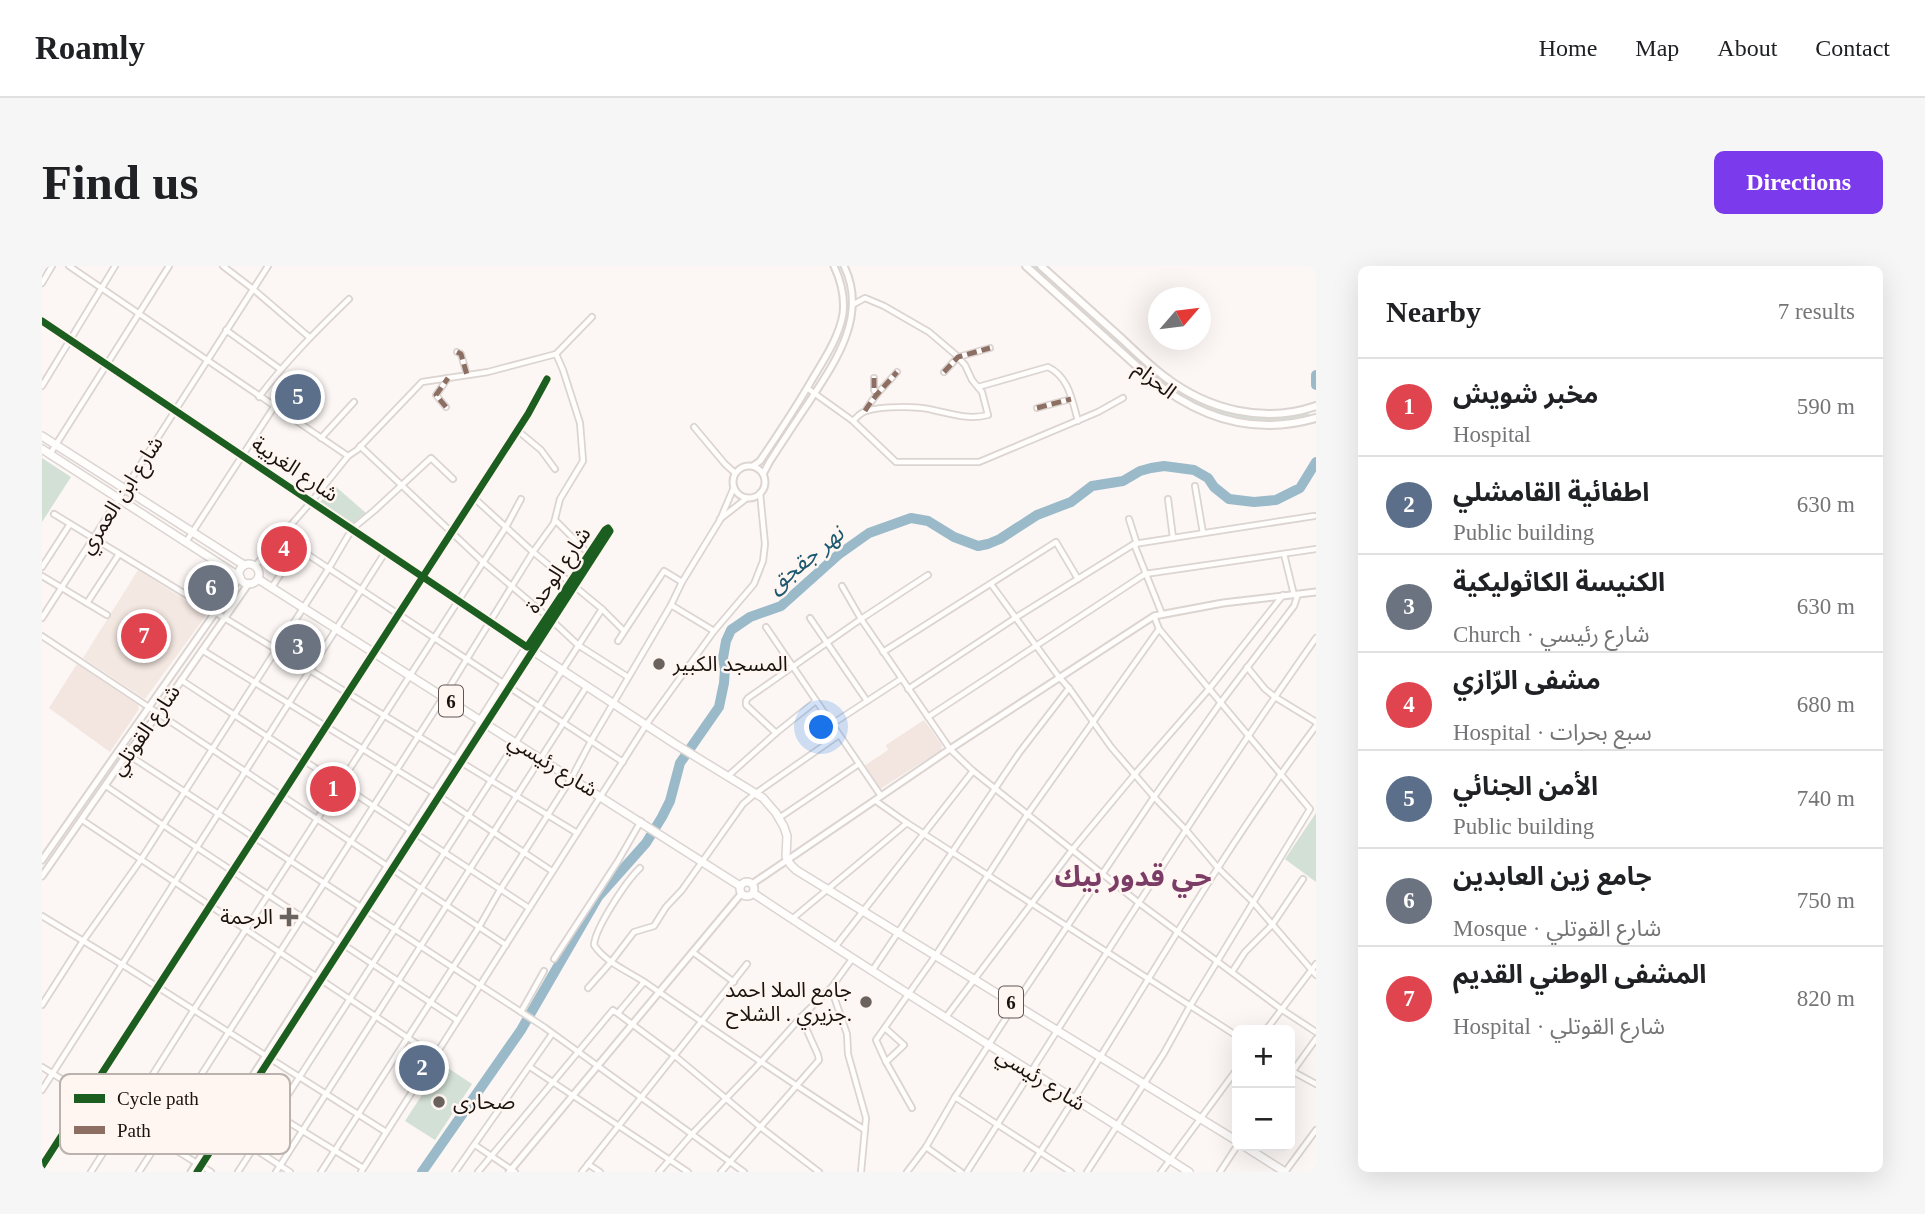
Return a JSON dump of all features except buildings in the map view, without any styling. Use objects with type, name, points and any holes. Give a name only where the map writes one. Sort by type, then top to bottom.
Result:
[{"type":"highway","points":[[42,436],[244,565]]},
{"type":"highway","points":[[42,449],[249,583],[257,579],[259,573],[256,566],[244,565],[240,570],[240,577]]},
{"type":"highway","name":"شارع رئيسي","points":[[257,579],[643,822],[741,890]]},
{"type":"highway","name":"شارع الغربية","points":[[530,649],[701,761],[756,793],[779,818]]},
{"type":"highway","name":"شارع الوحدة","points":[[484,722],[530,649]]},
{"type":"highway","points":[[779,818],[787,836],[787,860]]},
{"type":"highway","name":"6","points":[[787,860],[792,867],[1232,1141]]},
{"type":"highway","points":[[744,882],[753,888],[749,896],[741,890],[744,882]]},
{"type":"highway","name":"شارع رئيسي","points":[[753,888],[835,948],[1189,1172]]},
{"type":"highway","points":[[1252,1151],[1285,1172]]},
{"type":"main road","name":"الحزام","points":[[1026,266],[1149,377],[1186,404],[1216,417],[1247,424],[1277,425],[1315,419]]},
{"type":"main road","name":"الحزام","points":[[1041,266],[1163,376],[1199,399],[1230,410],[1257,414],[1289,413],[1314,407]]},
{"type":"main road","points":[[1314,407],[1315,419]]},
{"type":"street","points":[[42,283],[52,266]]},
{"type":"street","points":[[69,266],[348,456]]},
{"type":"street","points":[[42,386],[115,266]]},
{"type":"street","points":[[50,454],[169,266]]},
{"type":"street","points":[[223,266],[309,337]]},
{"type":"street","name":"شارع ابن العمري","points":[[42,618],[268,266]]},
{"type":"street","points":[[747,498],[739,494],[734,487],[735,473],[760,461],[830,350],[841,323],[843,298],[834,266]]},
{"type":"street","points":[[720,520],[747,498],[760,493],[765,485],[763,474],[770,461],[815,394],[846,340],[854,304],[852,288],[844,266]]},
{"type":"street","points":[[854,304],[865,298],[929,332],[965,365],[982,392],[988,415],[953,415],[931,409],[910,408],[865,411]]},
{"type":"street","points":[[259,397],[309,337],[349,299]]},
{"type":"street","points":[[256,566],[348,456],[422,382],[488,372],[556,354],[592,317]]},
{"type":"street","name":"شارع الغربية","points":[[42,321],[530,649]]},
{"type":"street","points":[[226,330],[280,369]]},
{"type":"street","points":[[944,372],[958,357],[990,348]]},
{"type":"street","points":[[457,352],[461,354],[467,375]]},
{"type":"street","points":[[202,1074],[555,520],[560,499],[583,460],[580,423],[556,354]]},
{"type":"street","points":[[978,387],[1048,367],[1062,377],[1078,421]]},
{"type":"street","points":[[853,421],[865,411],[876,394],[897,372]]},
{"type":"street","points":[[446,407],[436,395],[449,378]]},
{"type":"street","points":[[874,378],[876,394]]},
{"type":"street","points":[[102,1074],[537,400],[547,379]]},
{"type":"street","points":[[807,388],[853,421],[896,462],[979,461],[1078,421],[1123,398]]},
{"type":"street","points":[[1037,408],[1071,398]]},
{"type":"street","points":[[321,438],[354,402]]},
{"type":"street","points":[[186,542],[274,407]]},
{"type":"street","points":[[694,427],[735,473]]},
{"type":"street","points":[[517,430],[541,450],[555,469]]},
{"type":"street","points":[[360,446],[483,562],[578,645],[628,677]]},
{"type":"street","points":[[42,1005],[83,941],[140,861],[352,529],[431,457],[453,479]]},
{"type":"street","points":[[753,466],[763,474]]},
{"type":"street","points":[[1195,486],[1203,533]]},
{"type":"street","points":[[321,1172],[572,777],[720,520],[734,487]]},
{"type":"street","points":[[290,1123],[362,1170],[646,725],[714,631],[749,591],[761,569],[765,544],[760,493]]},
{"type":"street","points":[[473,498],[624,631]]},
{"type":"street","points":[[153,1074],[506,527],[521,499]]},
{"type":"street","points":[[1168,499],[1173,538]]},
{"type":"street","points":[[54,514],[577,833]]},
{"type":"street","points":[[908,689],[1136,544],[1314,516]]},
{"type":"street","points":[[1129,519],[1145,574],[1162,614]]},
{"type":"street","points":[[555,520],[589,554]]},
{"type":"street","points":[[42,567],[70,524]]},
{"type":"street","name":"شارع الوحدة","points":[[530,649],[610,532],[609,528],[606,528],[589,554],[572,586]]},
{"type":"street","points":[[281,537],[623,762]]},
{"type":"street","points":[[883,652],[1056,542],[1078,579]]},
{"type":"street","points":[[272,588],[298,548]]},
{"type":"street","points":[[928,717],[1145,574],[1316,549]]},
{"type":"street","points":[[42,1090],[386,551]]},
{"type":"street","points":[[87,603],[119,554]]},
{"type":"street","points":[[907,1172],[926,1147],[1015,1004],[1154,797],[1221,702],[1294,606],[1296,594],[1284,554]]},
{"type":"street","points":[[618,641],[664,571],[682,582]]},
{"type":"street","points":[[776,733],[746,705],[746,701],[826,642],[928,575]]},
{"type":"street","points":[[42,576],[107,615]]},
{"type":"street","name":"شارع القوتلي","points":[[42,860],[240,577]]},
{"type":"street","name":"شارع القوتلي","points":[[42,876],[249,583]]},
{"type":"street","points":[[991,584],[1111,747],[1316,975]]},
{"type":"street","points":[[842,586],[861,619],[950,749],[973,771],[1176,932],[1316,1032]]},
{"type":"street","points":[[753,888],[787,860],[950,749],[1154,616],[1223,603],[1316,592]]},
{"type":"street","points":[[946,1017],[1072,850],[1209,689],[1283,595]]},
{"type":"street","points":[[671,605],[714,631]]},
{"type":"street","points":[[290,1091],[602,610]]},
{"type":"street","points":[[1087,1172],[1164,1053],[1310,809],[1159,629],[1154,616]]},
{"type":"street","points":[[810,618],[867,701]]},
{"type":"street","points":[[766,626],[859,764],[879,799],[907,823],[1232,1033]]},
{"type":"street","points":[[912,1108],[876,1040],[936,955],[1027,814],[1159,629]]},
{"type":"street","points":[[42,636],[506,945]]},
{"type":"street","points":[[967,1172],[1185,830],[1316,638]]},
{"type":"street","points":[[202,650],[437,795],[552,871]]},
{"type":"street","points":[[1027,1172],[1101,1058],[1176,932],[1280,773],[1316,724],[1265,689],[1247,667]]},
{"type":"street","points":[[832,724],[901,679]]},
{"type":"street","points":[[181,680],[529,908]]},
{"type":"street","points":[[290,1152],[587,686]]},
{"type":"street","points":[[872,972],[1019,753],[1069,688]]},
{"type":"street","points":[[727,776],[816,701]]},
{"type":"street","name":"شارع الوحدة","points":[[257,1074],[484,722]]},
{"type":"street","points":[[588,988],[634,932],[654,926],[740,809],[756,793],[839,735]]},
{"type":"street","points":[[127,754],[544,1027],[744,1172]]},
{"type":"street","points":[[779,818],[859,764]]},
{"type":"street","points":[[835,948],[973,771]]},
{"type":"street","points":[[106,786],[457,1020]]},
{"type":"street","points":[[82,820],[435,1056]]},
{"type":"street","points":[[554,959],[643,822]]},
{"type":"street","points":[[792,919],[907,823]]},
{"type":"street","points":[[640,868],[619,894],[594,941],[598,951],[795,1086],[865,1130]]},
{"type":"street","points":[[1232,972],[1245,952],[1272,925],[1303,879]]},
{"type":"street","points":[[475,1145],[512,1171],[694,953],[741,890]]},
{"type":"street","points":[[42,916],[386,1132]]},
{"type":"street","points":[[694,953],[734,982]]},
{"type":"street","points":[[659,1172],[801,1017],[831,988],[852,958]]},
{"type":"street","points":[[582,1172],[747,964]]},
{"type":"street","points":[[1270,1025],[1316,964]]},
{"type":"street","points":[[523,1014],[544,971]]},
{"type":"street","points":[[618,1013],[644,982]]},
{"type":"street","points":[[831,988],[847,1034],[848,1055],[866,1118],[861,1172]]},
{"type":"street","points":[[478,1172],[613,1010],[675,1056],[819,1172]]},
{"type":"street","points":[[721,1172],[819,1058],[801,1017]]},
{"type":"street","points":[[885,1028],[904,1045],[886,1062]]},
{"type":"street","points":[[455,1172],[552,1034]]},
{"type":"street","points":[[1295,1067],[1316,1039]]},
{"type":"street","name":"شارع الوحدة","points":[[258,1074],[268,1057]]},
{"type":"street","points":[[42,1067],[60,1078]]},
{"type":"street","points":[[530,1067],[688,1172]]},
{"type":"street","points":[[1295,1074],[1316,1084]]},
{"type":"street","points":[[1161,1172],[1232,1076]]},
{"type":"street","points":[[955,1097],[1071,1172]]},
{"type":"street","points":[[1285,1172],[1316,1130]]},
{"type":"street","points":[[42,1166],[60,1138]]},
{"type":"street","points":[[926,1147],[961,1172]]},
{"type":"street","points":[[1220,1172],[1233,1151]]},
{"type":"street","points":[[91,1172],[103,1154]]},
{"type":"street","points":[[139,1172],[150,1154]]},
{"type":"street","points":[[181,1154],[211,1172]]},
{"type":"street","name":"شارع الوحدة","points":[[199,1165],[206,1154]]},
{"type":"street","name":"شارع الوحدة","points":[[194,1172],[207,1154]]},
{"type":"street","points":[[238,1172],[249,1154]]},
{"type":"street","points":[[262,1154],[290,1172]]},
{"type":"street","points":[[276,1172],[289,1154]]},
{"type":"street","points":[[589,1164],[600,1172]]},
{"type":"shaded area","points":[[1032,266],[1036,266],[1157,376],[1186,396],[1219,410],[1253,417],[1310,415],[1287,420],[1255,420],[1222,414],[1192,402],[1150,373]]},
{"type":"shaded area","points":[[42,458],[71,477],[42,522]]},
{"type":"shaded area","points":[[335,486],[366,513],[352,524],[320,502]]},
{"type":"shaded area","points":[[138,570],[207,614],[145,699],[83,658]]},
{"type":"shaded area","points":[[77,664],[138,705],[139,709],[110,752],[49,708]]},
{"type":"shaded area","points":[[924,720],[942,745],[941,750],[880,789],[864,766],[888,750],[886,745]]},
{"type":"shaded area","points":[[1316,813],[1316,882],[1285,859]]},
{"type":"shaded area","name":"صحارى","points":[[442,1064],[472,1084],[435,1140],[405,1121]]},
{"type":"waterway","name":"نهر جقجق","points":[[1316,375],[1316,385]]},
{"type":"waterway","name":"نهر جقجق","points":[[422,1172],[521,1030],[598,897],[646,843],[662,817],[670,801],[680,763],[719,707],[724,683],[723,658],[731,630],[750,617],[781,606],[838,555],[869,533],[911,518],[928,521],[954,537],[978,546],[1000,539],[1037,515],[1071,502],[1092,486],[1123,481],[1151,468],[1164,466],[1194,470],[1208,478],[1214,487],[1229,499],[1254,502],[1276,500],[1300,488],[1316,462]]},
{"type":"marked path","points":[[944,372],[958,357],[990,348]]},
{"type":"marked path","points":[[457,352],[461,354],[467,375]]},
{"type":"marked path","points":[[865,411],[897,372]]},
{"type":"marked path","points":[[446,407],[436,395],[448,378]]},
{"type":"marked path","points":[[874,378],[876,394]]},
{"type":"marked path","points":[[1037,408],[1071,399]]},
{"type":"cycle path","points":[[42,321],[527,647],[605,530],[608,528],[610,531],[260,1074]]},
{"type":"cycle path","points":[[101,1074],[528,414],[547,379]]},
{"type":"cycle path","points":[[42,1166],[60,1138]]},
{"type":"cycle path","points":[[197,1172],[209,1154]]},
{"type":"place","name":"الأمن الجنائي","points":[[298,397]]},
{"type":"place","name":"مشفى الرّازي","points":[[284,549]]},
{"type":"place","name":"جامع زين العابدين","points":[[211,588]]},
{"type":"place","name":"المشفى الوطني القديم","points":[[144,636]]},
{"type":"place","name":"الكنيسة الكاثوليكية","points":[[298,647]]},
{"type":"place","name":"المسجد الكبير","points":[[659,664]]},
{"type":"place","name":"مخبر شويش","points":[[333,789]]},
{"type":"place","name":"الرحمة","points":[[289,917]]},
{"type":"place","name":"جامع الملا احمد جزيري . الشلاح.","points":[[866,1002]]},
{"type":"place","name":"اطفائية القامشلي","points":[[422,1068]]},
{"type":"place","name":"صحارى","points":[[439,1102]]},
{"type":"district","name":"حي قدور بيك","points":[[1133,876]]}]
